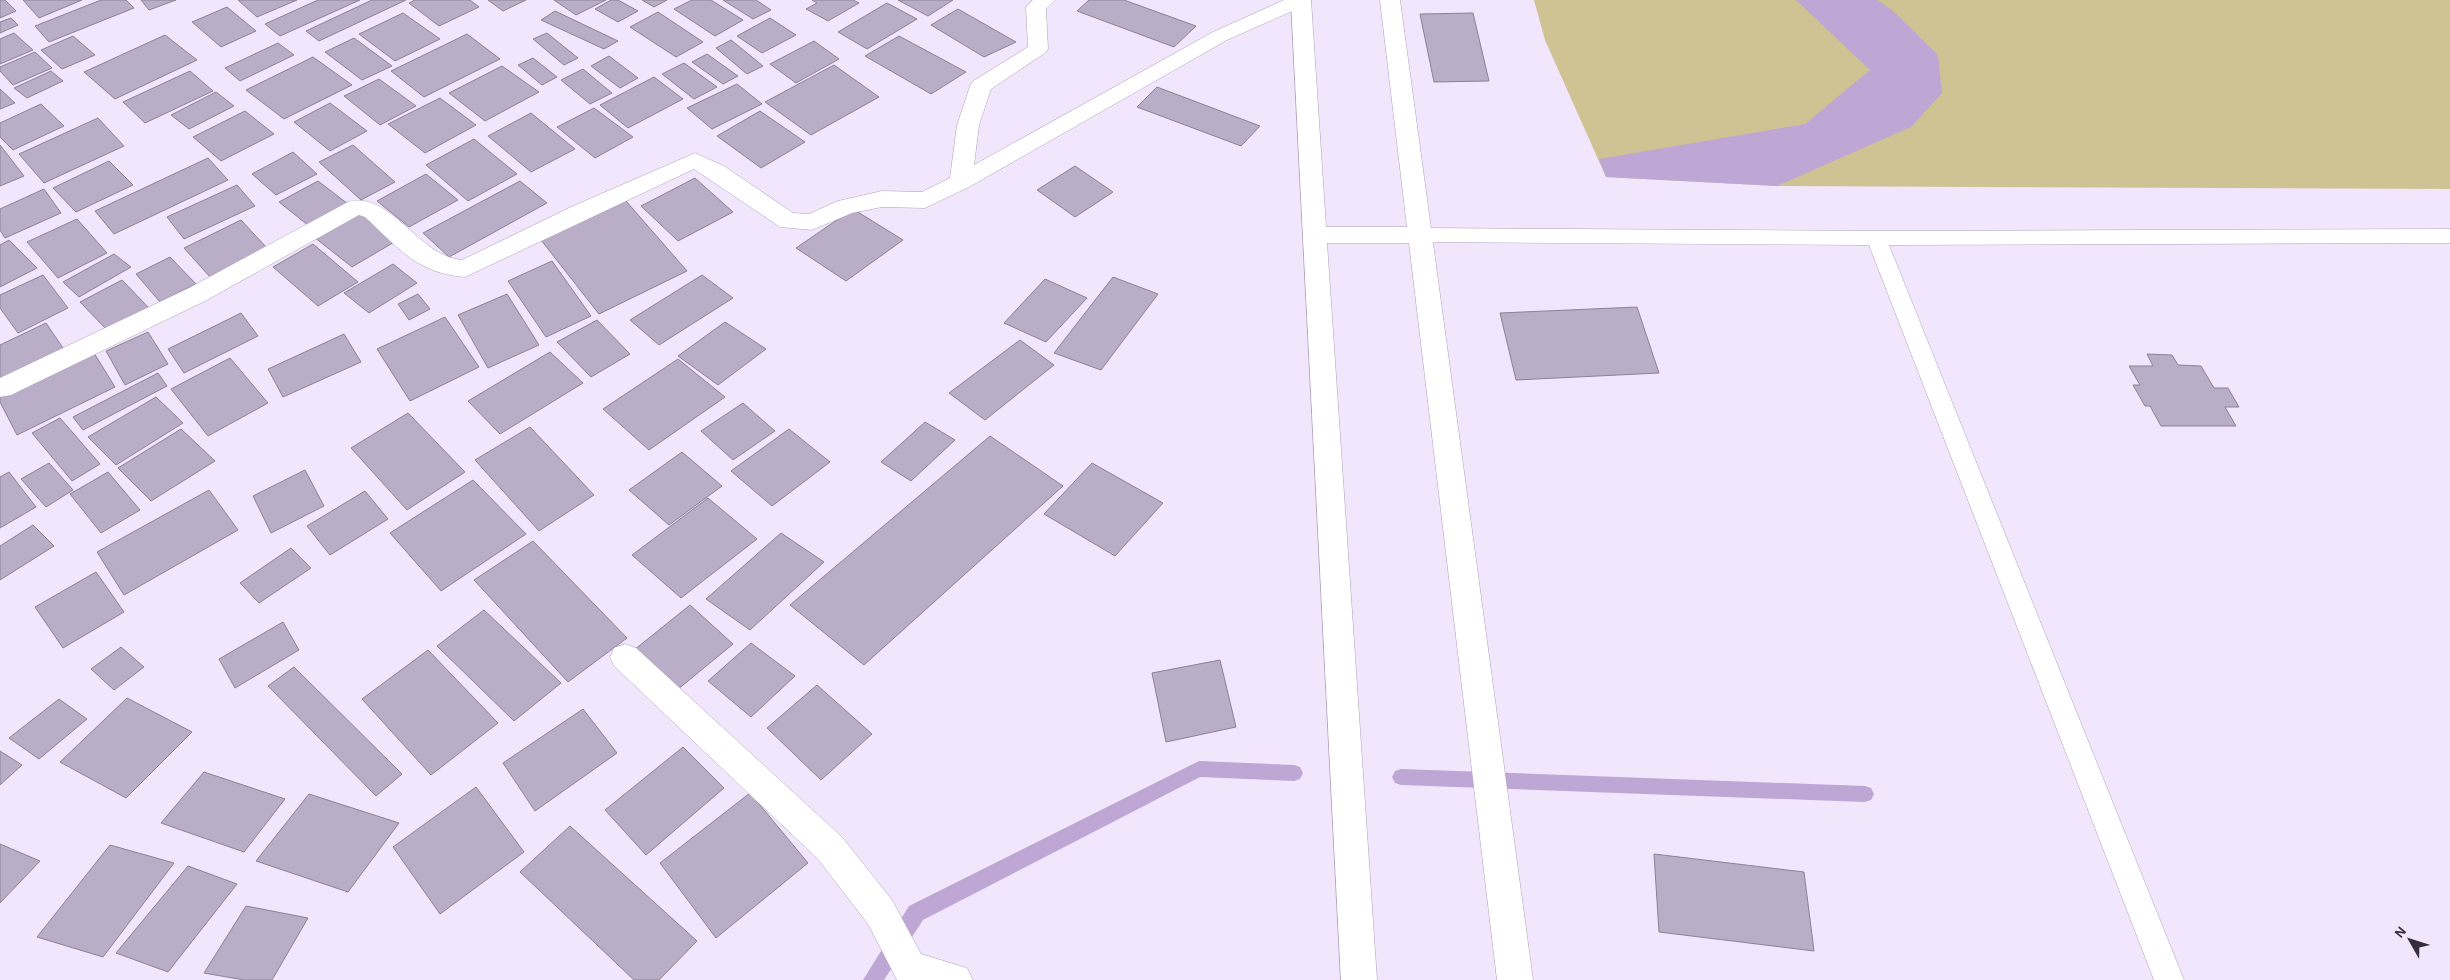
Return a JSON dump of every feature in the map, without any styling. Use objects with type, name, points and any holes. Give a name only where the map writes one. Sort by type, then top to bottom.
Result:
[{"type":"street","points":[[961,182],[968,125],[981,86],[1038,49],[1036,7],[1045,0]]},
{"type":"street","points":[[2,388],[198,294],[356,207],[373,211],[422,255],[444,268],[465,270],[579,213],[694,160],[716,171],[788,221],[812,222],[846,206],[882,200],[925,200],[961,182],[1220,36],[1301,0],[1359,980]]},
{"type":"street","points":[[1390,0],[1516,980]]},
{"type":"street","points":[[1315,235],[1420,235]]},
{"type":"street","points":[[625,657],[830,848],[880,912],[910,969],[955,980]]},
{"type":"lane","points":[[1420,235],[1736,238],[2450,236]]},
{"type":"lane","points":[[1876,238],[2169,980]]},
{"type":"shaded area","points":[[1534,0],[2450,0],[2450,189],[1777,186],[1606,177],[1545,40]]},
{"type":"shaded area","points":[[1796,0],[1877,0],[1892,10],[1938,55],[1942,93],[1911,127],[1777,186],[1606,177],[1599,159],[1805,124],[1870,70]]},
{"type":"building","points":[[0,0],[5,0],[16,11],[0,18]]},
{"type":"building","points":[[23,0],[82,0],[39,18]]},
{"type":"building","points":[[101,0],[126,0],[134,8],[49,42],[35,26]]},
{"type":"building","points":[[141,0],[176,0],[149,10]]},
{"type":"building","points":[[238,0],[297,0],[257,17]]},
{"type":"building","points":[[318,0],[360,0],[280,36],[265,24]]},
{"type":"building","points":[[372,0],[406,0],[319,41],[306,31]]},
{"type":"building","points":[[415,0],[470,0],[479,7],[439,26],[409,3]]},
{"type":"building","points":[[488,0],[526,0],[503,11]]},
{"type":"building","points":[[554,0],[606,0],[576,15]]},
{"type":"building","points":[[611,0],[618,0],[638,11],[618,22],[595,9]]},
{"type":"building","points":[[642,0],[667,0],[654,7]]},
{"type":"building","points":[[692,0],[711,0],[743,20],[715,36],[674,9]]},
{"type":"building","points":[[723,0],[756,0],[771,10],[753,19]]},
{"type":"building","points":[[812,0],[853,0],[859,3],[828,21],[806,9],[817,3]]},
{"type":"building","points":[[898,0],[953,0],[928,16]]},
{"type":"building","points":[[1089,0],[1124,0],[1196,26],[1174,47],[1077,11]]},
{"type":"building","points":[[887,3],[917,19],[867,49],[838,32]]},
{"type":"building","points":[[227,7],[256,31],[221,47],[192,22]]},
{"type":"building","points":[[958,9],[1016,42],[984,57],[931,25]]},
{"type":"building","points":[[555,11],[618,41],[604,49],[541,20]]},
{"type":"building","points":[[658,12],[703,42],[676,57],[630,27]]},
{"type":"building","points":[[403,13],[440,39],[395,61],[359,34]]},
{"type":"building","points":[[1473,13],[1489,81],[1434,82],[1420,14]]},
{"type":"building","points":[[11,18],[18,25],[0,33],[0,22]]},
{"type":"building","points":[[770,18],[796,35],[762,53],[737,36]]},
{"type":"building","points":[[14,33],[33,50],[0,64],[0,39]]},
{"type":"building","points":[[547,33],[578,58],[564,65],[533,39]]},
{"type":"building","points":[[467,34],[500,59],[424,97],[391,71]]},
{"type":"building","points":[[165,35],[197,60],[115,99],[84,72]]},
{"type":"building","points":[[73,36],[95,55],[62,69],[41,50]]},
{"type":"building","points":[[899,36],[966,72],[931,94],[865,56]]},
{"type":"building","points":[[354,38],[392,66],[362,80],[325,52]]},
{"type":"building","points":[[731,40],[763,66],[747,74],[716,48]]},
{"type":"building","points":[[814,41],[839,59],[796,83],[770,64]]},
{"type":"building","points":[[278,43],[294,55],[240,81],[225,68]]},
{"type":"building","points":[[35,52],[52,68],[13,85],[0,71],[0,67]]},
{"type":"building","points":[[707,54],[738,76],[723,84],[692,62]]},
{"type":"building","points":[[609,56],[638,78],[620,88],[591,66]]},
{"type":"building","points":[[313,57],[352,85],[284,119],[246,90]]},
{"type":"building","points":[[533,58],[557,77],[542,85],[518,65]]},
{"type":"building","points":[[684,63],[717,87],[694,99],[662,74]]},
{"type":"building","points":[[834,65],[879,97],[811,135],[765,102]]},
{"type":"building","points":[[502,66],[539,92],[485,121],[449,93]]},
{"type":"building","points":[[583,69],[612,93],[590,104],[561,80]]},
{"type":"building","points":[[51,71],[63,81],[27,98],[14,88]]},
{"type":"building","points":[[190,71],[213,91],[145,123],[123,102]]},
{"type":"building","points":[[654,77],[683,99],[628,128],[600,105]]},
{"type":"building","points":[[379,79],[416,106],[380,125],[344,96]]},
{"type":"building","points":[[737,84],[762,104],[712,129],[687,108]]},
{"type":"building","points":[[1157,87],[1260,126],[1241,146],[1137,107]]},
{"type":"building","points":[[0,89],[15,103],[0,109]]},
{"type":"building","points":[[216,92],[234,106],[189,129],[171,115]]},
{"type":"building","points":[[440,98],[476,125],[425,153],[388,124]]},
{"type":"building","points":[[330,103],[367,131],[330,151],[294,122]]},
{"type":"building","points":[[41,104],[64,126],[13,150],[0,137],[0,123]]},
{"type":"building","points":[[594,108],[633,137],[595,158],[557,127]]},
{"type":"building","points":[[245,111],[274,134],[221,161],[193,137]]},
{"type":"building","points":[[760,111],[805,142],[761,168],[717,136]]},
{"type":"building","points":[[531,113],[575,149],[531,172],[488,136]]},
{"type":"building","points":[[98,118],[124,146],[44,183],[19,154]]},
{"type":"building","points":[[474,139],[517,174],[468,201],[426,165]]},
{"type":"building","points":[[0,145],[24,176],[0,186]]},
{"type":"building","points":[[353,145],[395,182],[361,200],[319,162]]},
{"type":"building","points":[[293,152],[317,174],[276,195],[252,174]]},
{"type":"building","points":[[208,158],[228,180],[114,234],[95,211]]},
{"type":"building","points":[[109,161],[133,185],[76,212],[53,188]]},
{"type":"building","points":[[1075,166],[1113,192],[1075,217],[1037,190]]},
{"type":"building","points":[[426,174],[458,200],[409,227],[377,201]]},
{"type":"building","points":[[695,178],[733,212],[678,241],[641,206]]},
{"type":"building","points":[[318,181],[348,204],[309,226],[279,202]]},
{"type":"building","points":[[520,181],[547,203],[449,257],[423,233]]},
{"type":"building","points":[[237,185],[255,206],[184,239],[167,217]]},
{"type":"building","points":[[44,189],[61,213],[5,238],[0,230],[0,209]]},
{"type":"building","points":[[626,201],[687,271],[599,314],[541,240]]},
{"type":"building","points":[[853,209],[903,240],[846,281],[796,248]]},
{"type":"building","points":[[360,212],[396,241],[352,267],[314,237]]},
{"type":"building","points":[[77,219],[107,253],[58,278],[27,242]]},
{"type":"building","points":[[241,220],[267,248],[210,277],[184,248]]},
{"type":"building","points":[[9,240],[37,268],[0,287],[0,245]]},
{"type":"building","points":[[313,244],[358,282],[318,306],[273,267]]},
{"type":"building","points":[[114,254],[131,267],[79,297],[63,282]]},
{"type":"building","points":[[170,257],[196,284],[160,302],[136,274]]},
{"type":"building","points":[[552,261],[591,316],[546,337],[508,281]]},
{"type":"building","points":[[393,264],[417,283],[369,313],[344,293]]},
{"type":"building","points":[[43,275],[68,308],[18,333],[0,308],[0,295]]},
{"type":"building","points":[[702,275],[733,298],[659,345],[630,320]]},
{"type":"building","points":[[1113,277],[1158,294],[1101,370],[1054,353]]},
{"type":"building","points":[[1045,279],[1087,298],[1046,342],[1004,323]]},
{"type":"building","points":[[122,280],[149,308],[107,330],[80,302]]},
{"type":"building","points":[[418,294],[430,309],[409,320],[398,304]]},
{"type":"building","points":[[507,294],[539,345],[488,368],[458,315]]},
{"type":"building","points":[[1637,307],[1659,373],[1516,380],[1500,313]]},
{"type":"building","points":[[241,313],[258,336],[184,373],[168,349]]},
{"type":"building","points":[[445,317],[479,367],[410,401],[377,349]]},
{"type":"building","points":[[597,320],[630,354],[591,377],[557,342]]},
{"type":"building","points":[[725,322],[766,349],[718,385],[678,356]]},
{"type":"building","points":[[46,323],[63,348],[0,379],[0,345]]},
{"type":"building","points":[[148,332],[168,364],[125,385],[106,351]]},
{"type":"building","points":[[344,334],[361,362],[283,397],[268,369]]},
{"type":"building","points":[[1020,340],[1054,365],[985,420],[949,393]]},
{"type":"building","points":[[550,352],[583,383],[500,434],[468,401]]},
{"type":"building","points":[[94,353],[115,387],[17,435],[0,402],[0,397]]},
{"type":"building","points":[[2147,354],[2172,355],[2178,365],[2201,366],[2214,388],[2228,388],[2239,407],[2225,407],[2236,426],[2161,426],[2150,406],[2145,406],[2133,385],[2140,385],[2129,366],[2153,366]]},
{"type":"building","points":[[230,358],[268,403],[208,436],[171,389]]},
{"type":"building","points":[[678,359],[725,397],[649,450],[603,409]]},
{"type":"building","points":[[158,373],[167,386],[83,430],[73,417]]},
{"type":"building","points":[[156,397],[183,423],[116,465],[88,437]]},
{"type":"building","points":[[743,403],[775,431],[733,460],[701,431]]},
{"type":"building","points":[[408,413],[465,472],[407,510],[351,448]]},
{"type":"building","points":[[60,418],[100,464],[72,481],[32,433]]},
{"type":"building","points":[[925,422],[955,440],[911,481],[881,462]]},
{"type":"building","points":[[530,427],[594,495],[539,531],[475,460]]},
{"type":"building","points":[[181,429],[215,461],[151,501],[118,468]]},
{"type":"building","points":[[789,429],[830,462],[772,506],[731,471]]},
{"type":"building","points":[[990,436],[1063,486],[864,665],[790,605]]},
{"type":"building","points":[[682,452],[722,486],[669,525],[629,490]]},
{"type":"building","points":[[49,463],[73,490],[46,507],[21,479]]},
{"type":"building","points":[[1092,463],[1163,503],[1115,556],[1044,514]]},
{"type":"building","points":[[305,470],[324,506],[271,533],[253,496]]},
{"type":"building","points":[[9,472],[36,507],[0,528],[0,477]]},
{"type":"building","points":[[108,472],[140,510],[101,533],[70,494]]},
{"type":"building","points":[[473,480],[526,534],[441,591],[390,533]]},
{"type":"building","points":[[209,490],[238,530],[124,595],[97,552]]},
{"type":"building","points":[[365,491],[388,519],[330,555],[307,526]]},
{"type":"building","points":[[708,498],[757,539],[681,598],[632,555]]},
{"type":"building","points":[[33,525],[54,546],[0,580],[0,546]]},
{"type":"building","points":[[781,533],[824,562],[750,630],[706,599]]},
{"type":"building","points":[[533,541],[627,638],[568,682],[474,580]]},
{"type":"building","points":[[291,548],[311,568],[259,603],[240,583]]},
{"type":"building","points":[[96,572],[124,612],[63,648],[35,607]]},
{"type":"building","points":[[690,605],[733,644],[677,690],[634,650]]},
{"type":"building","points":[[484,610],[561,683],[514,721],[437,646]]},
{"type":"building","points":[[283,622],[299,650],[235,688],[219,659]]},
{"type":"building","points":[[751,643],[795,676],[751,717],[708,681]]},
{"type":"building","points":[[121,647],[144,667],[114,690],[91,669]]},
{"type":"building","points":[[428,650],[498,723],[431,775],[362,699]]},
{"type":"building","points":[[1220,660],[1236,727],[1166,742],[1152,673]]},
{"type":"building","points":[[294,667],[402,774],[376,796],[268,686]]},
{"type":"building","points":[[817,685],[872,734],[821,780],[767,728]]},
{"type":"building","points":[[127,698],[192,732],[126,798],[60,762]]},
{"type":"building","points":[[59,699],[87,719],[39,759],[9,738]]},
{"type":"building","points":[[583,709],[617,753],[535,811],[503,763]]},
{"type":"building","points":[[683,747],[724,788],[646,855],[605,810]]},
{"type":"building","points":[[0,751],[22,765],[0,785]]},
{"type":"building","points":[[204,772],[285,799],[244,852],[161,823]]},
{"type":"building","points":[[476,787],[524,852],[440,914],[393,847]]},
{"type":"building","points":[[750,793],[808,863],[716,938],[660,863]]},
{"type":"building","points":[[309,794],[399,823],[348,892],[256,861]]},
{"type":"building","points":[[570,826],[697,941],[659,980],[634,980],[520,872]]},
{"type":"building","points":[[0,844],[40,861],[0,903]]},
{"type":"building","points":[[110,845],[174,863],[103,957],[37,937]]},
{"type":"building","points":[[1654,854],[1804,872],[1814,951],[1659,932]]},
{"type":"building","points":[[188,866],[237,884],[168,972],[116,953]]},
{"type":"building","points":[[246,906],[308,918],[272,980],[244,980],[204,973]]},
{"type":"waterway","points":[[873,980],[916,913],[1199,769],[1294,773]]},
{"type":"waterway","points":[[1401,777],[1865,794]]}]
